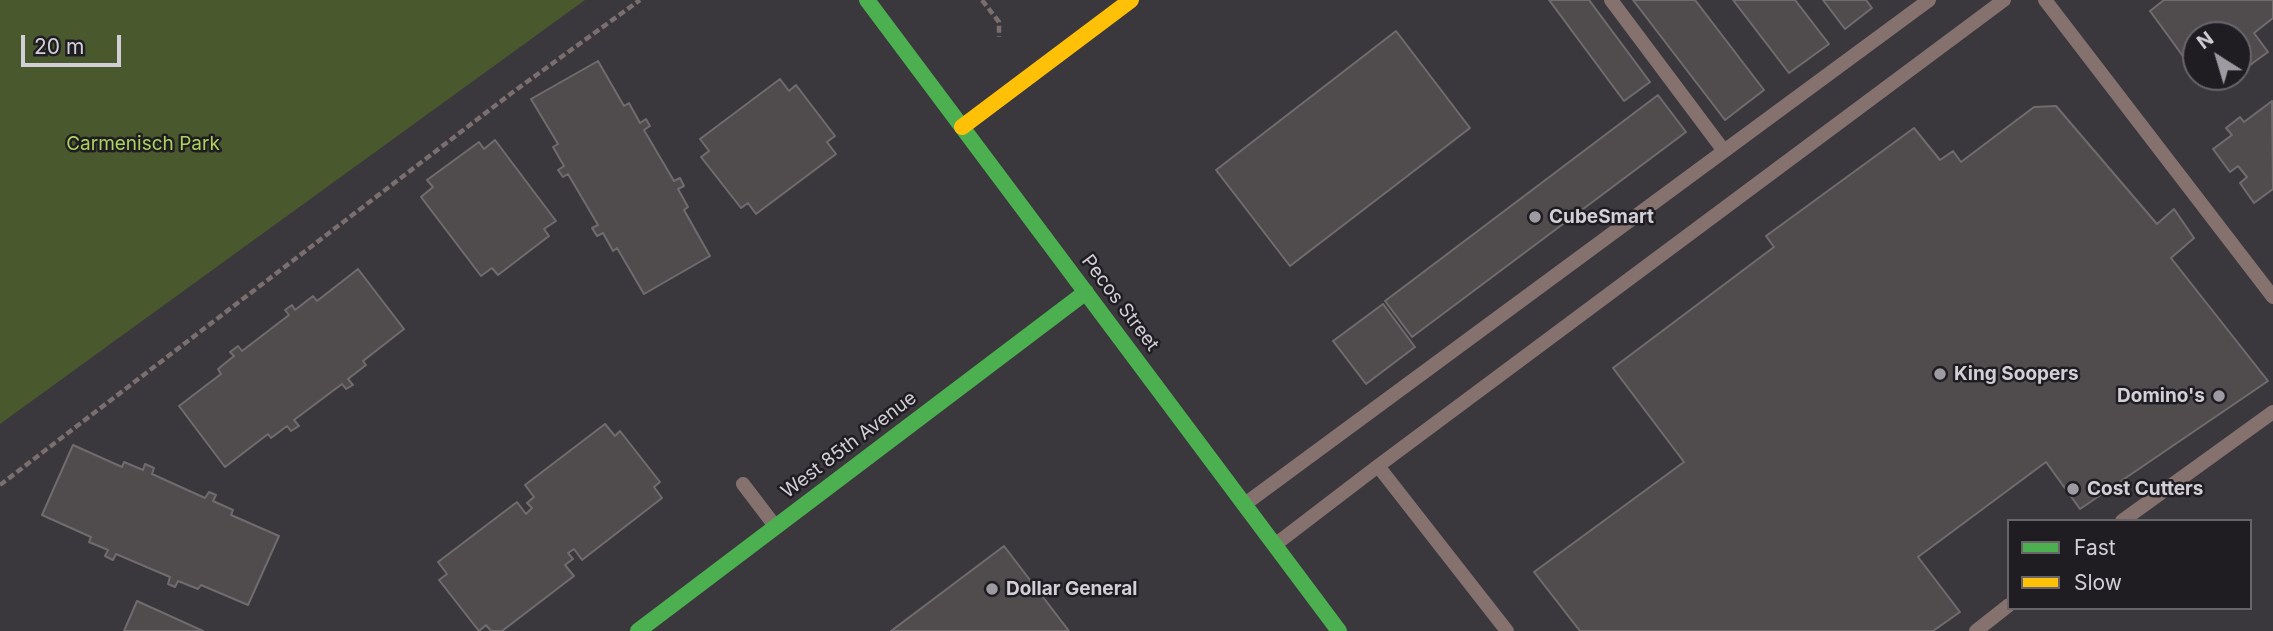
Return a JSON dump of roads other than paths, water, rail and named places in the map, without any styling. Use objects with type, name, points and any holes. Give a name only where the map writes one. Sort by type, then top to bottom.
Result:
[{"type":"main road","name":"Pecos Street","points":[[867,0],[1339,631]]},
{"type":"main road","points":[[962,127],[1131,0]]},
{"type":"main road","name":"West 85th Avenue","points":[[638,631],[1086,292]]},
{"type":"lane","points":[[1611,0],[1724,150]]},
{"type":"lane","points":[[1244,504],[1929,0]]},
{"type":"lane","points":[[1275,545],[2004,0]]},
{"type":"lane","points":[[2045,0],[2273,297]]},
{"type":"lane","points":[[2125,519],[2273,412]]},
{"type":"lane","points":[[1378,466],[1507,631]]},
{"type":"lane","points":[[743,484],[775,527]]},
{"type":"lane","points":[[1976,631],[2007,607]]},
{"type":"place","name":"CubeSmart","points":[[1535,217]]},
{"type":"place","name":"King Soopers","points":[[1940,374]]},
{"type":"place","name":"Domino's","points":[[2219,396]]},
{"type":"place","name":"Cost Cutters","points":[[2073,489]]},
{"type":"place","name":"Dollar General","points":[[992,589]]},
{"type":"park label","name":"Carmenisch Park","points":[[143,144]]}]
